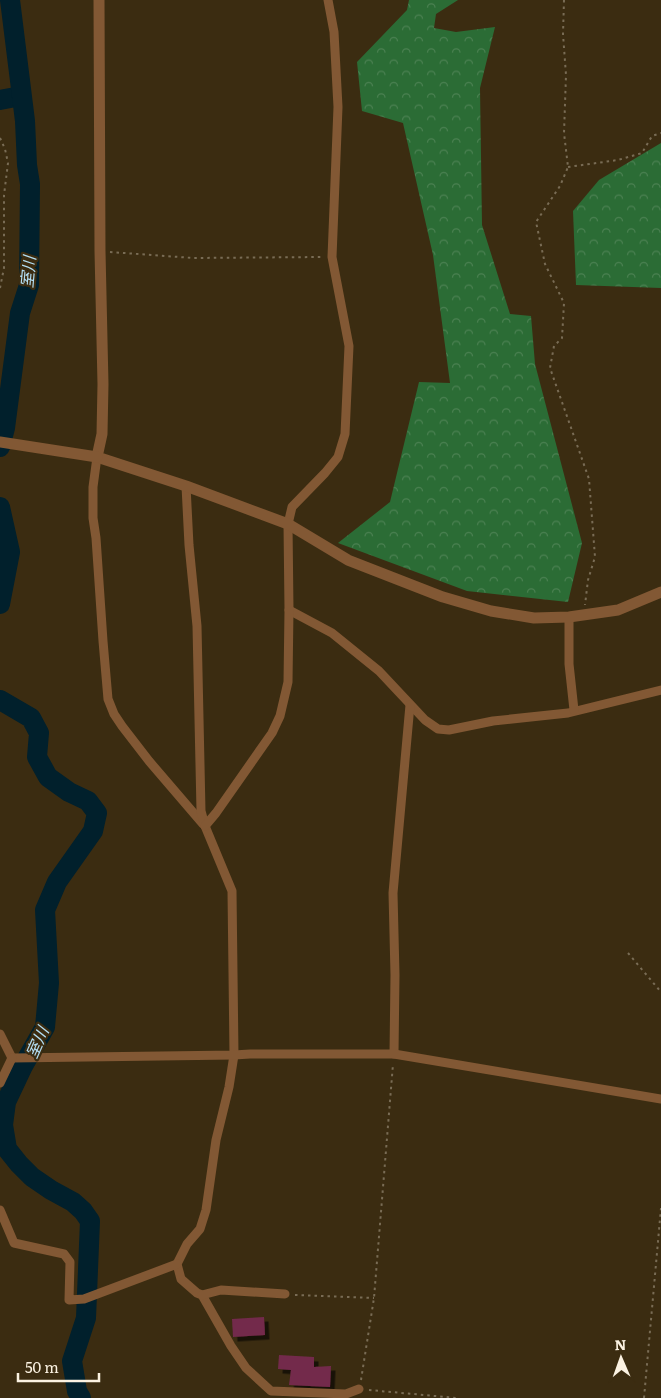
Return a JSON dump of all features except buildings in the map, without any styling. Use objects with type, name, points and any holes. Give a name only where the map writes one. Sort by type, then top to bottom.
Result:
[{"type":"street","points":[[99,0],[100,251],[103,394],[102,434],[93,486],[93,518],[108,699],[114,714],[122,726],[149,761],[205,826]]},
{"type":"street","points":[[205,826],[216,814],[266,741],[280,716],[288,682],[288,524],[292,507],[326,473],[338,457],[345,434],[349,346],[332,257],[338,107],[334,32],[328,0]]},
{"type":"street","points":[[0,442],[97,456],[186,486],[288,524],[348,560],[443,597],[491,611],[534,618],[569,617],[618,610],[661,592]]},
{"type":"street","points":[[0,1210],[14,1243],[64,1254],[70,1262],[69,1300],[84,1299],[177,1264],[200,1228],[206,1210],[216,1140],[229,1087],[234,1056],[232,891],[205,826],[201,811],[197,626],[186,486]]},
{"type":"street","points":[[289,610],[332,633],[379,671],[425,720],[438,729],[449,730],[493,721],[568,712],[661,690]]},
{"type":"street","points":[[569,617],[569,664],[574,710]]},
{"type":"street","points":[[394,1054],[394,893],[410,705]]},
{"type":"street","points":[[0,1034],[12,1058]]},
{"type":"street","points":[[12,1058],[234,1056],[250,1054],[394,1054],[661,1099]]},
{"type":"street","points":[[0,1083],[12,1058]]},
{"type":"street","points":[[177,1264],[181,1279],[202,1295],[246,1368],[271,1391],[346,1394],[359,1389]]},
{"type":"street","points":[[202,1295],[221,1290],[285,1294]]},
{"type":"path","points":[[564,0],[563,34],[566,74],[564,133],[568,167],[560,186],[536,222],[545,264],[564,303],[562,338],[554,346],[550,368],[589,479],[595,557],[588,580],[584,612],[569,617]]},
{"type":"path","points":[[568,167],[618,160],[642,153],[652,136],[661,133]]},
{"type":"path","points":[[0,138],[8,163],[4,195],[4,268],[0,288]]},
{"type":"path","points":[[100,251],[193,258],[332,257]]},
{"type":"path","points":[[628,954],[661,992]]},
{"type":"path","points":[[394,1054],[374,1298],[359,1389],[457,1398]]},
{"type":"path","points":[[644,1398],[661,1208]]},
{"type":"path","points":[[285,1294],[374,1298]]},
{"type":"green space","points":[[409,0],[458,0],[436,14],[434,28],[456,32],[495,27],[480,88],[482,225],[510,314],[531,316],[535,364],[582,543],[568,602],[467,591],[338,543],[390,502],[419,382],[450,383],[433,255],[403,123],[362,111],[357,62],[407,10]]},
{"type":"green space","points":[[661,143],[661,288],[576,285],[573,211],[599,180]]},
{"type":"waterway","name":"室川","points":[[0,447],[5,428],[20,313],[29,285],[30,184],[25,121],[10,0]]},
{"type":"waterway","points":[[0,100],[21,96]]},
{"type":"waterway","name":"室川","points":[[0,507],[10,552],[0,604]]},
{"type":"waterway","name":"室川","points":[[0,700],[31,718],[39,733],[37,757],[48,777],[69,792],[88,801],[97,813],[93,831],[57,882],[45,910],[49,983],[45,1027],[23,1066],[6,1102],[3,1125],[7,1149],[19,1164],[32,1177],[73,1202],[90,1221],[86,1318],[72,1361],[77,1391],[81,1398]]}]
